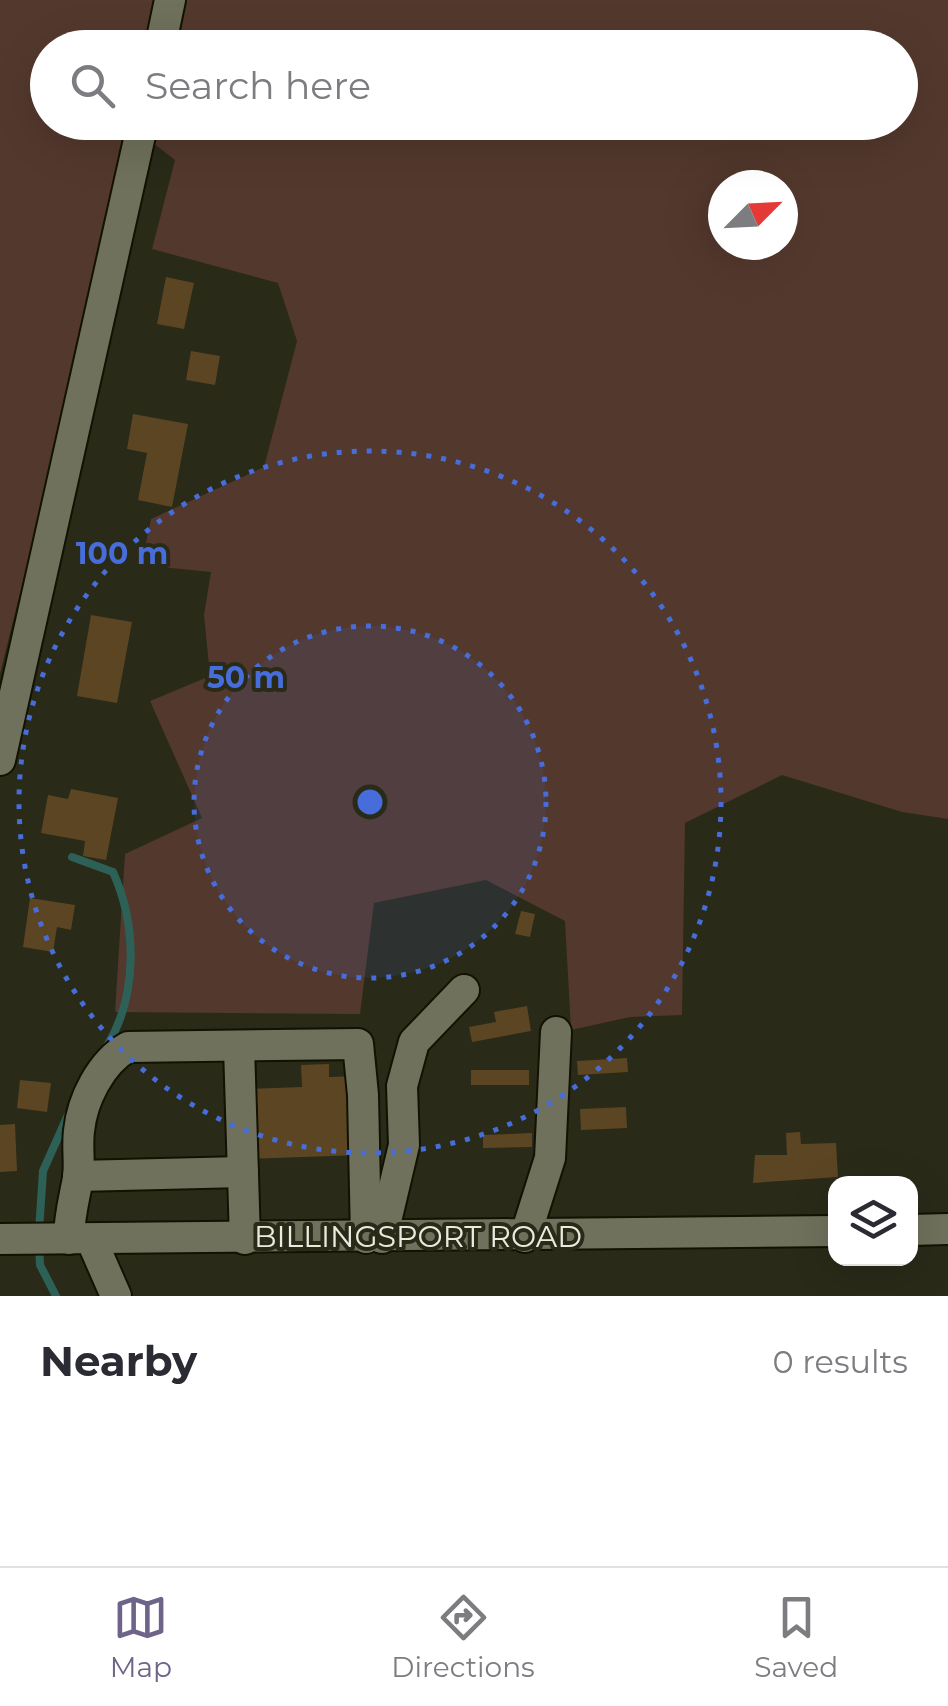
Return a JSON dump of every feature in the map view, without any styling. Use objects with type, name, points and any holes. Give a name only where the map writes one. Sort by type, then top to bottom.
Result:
[{"type":"street","points":[[164,30],[170,0]]},
{"type":"street","points":[[0,760],[139,140]]},
{"type":"street","points":[[374,1238],[404,1145],[402,1086],[414,1042],[464,990]]},
{"type":"street","points":[[525,1237],[550,1158],[556,1032]]},
{"type":"street","points":[[116,1296],[72,1239],[70,1208],[78,1176],[78,1128],[101,1070],[128,1046],[358,1044],[374,1238]]},
{"type":"street","points":[[239,1047],[245,1238]]},
{"type":"street","points":[[78,1176],[243,1172]]},
{"type":"street","points":[[918,1230],[948,1229]]},
{"type":"street","name":"BILLINGSPORT ROAD","points":[[12,1239],[828,1232]]},
{"type":"shaded area","points":[[0,0],[948,0],[948,819],[902,812],[782,775],[685,823],[682,1015],[630,1017],[571,1030],[565,921],[486,880],[374,903],[360,1014],[115,1012],[125,854],[202,818],[150,701],[210,676],[204,615],[211,572],[141,565],[151,519],[264,467],[297,341],[278,283],[152,249],[175,160],[149,140],[918,140],[918,30],[30,30],[30,140],[132,140],[0,674]]},
{"type":"building","points":[[166,277],[194,283],[184,329],[157,324]]},
{"type":"building","points":[[191,351],[220,356],[215,385],[186,380]]},
{"type":"building","points":[[133,414],[188,424],[172,507],[138,500],[147,453],[127,449]]},
{"type":"building","points":[[91,615],[132,622],[117,703],[77,696]]},
{"type":"building","points":[[71,789],[118,798],[106,860],[83,856],[85,841],[41,833],[48,795],[68,799]]},
{"type":"building","points":[[30,898],[75,905],[71,930],[57,927],[53,952],[23,947]]},
{"type":"building","points":[[521,911],[535,914],[530,937],[515,934]]},
{"type":"building","points":[[527,1006],[531,1031],[472,1042],[469,1027],[496,1022],[494,1012]]},
{"type":"building","points":[[627,1058],[628,1072],[578,1075],[577,1061]]},
{"type":"building","points":[[329,1064],[329,1077],[357,1076],[360,1155],[250,1159],[247,1089],[302,1087],[301,1065]]},
{"type":"building","points":[[471,1070],[529,1070],[529,1085],[471,1085]]},
{"type":"building","points":[[20,1080],[51,1083],[47,1112],[17,1108]]},
{"type":"building","points":[[626,1107],[627,1128],[581,1130],[580,1109]]},
{"type":"building","points":[[15,1124],[17,1171],[0,1172],[0,1125]]},
{"type":"building","points":[[800,1132],[801,1144],[836,1143],[838,1176],[753,1183],[755,1155],[787,1155],[786,1133]]},
{"type":"building","points":[[532,1133],[532,1147],[483,1148],[483,1135]]},
{"type":"waterway","points":[[72,857],[113,872],[127,914],[129,983],[107,1046]]},
{"type":"waterway","points":[[39,1231],[43,1171],[68,1115]]},
{"type":"waterway","points":[[39,1245],[40,1265],[56,1296]]}]
